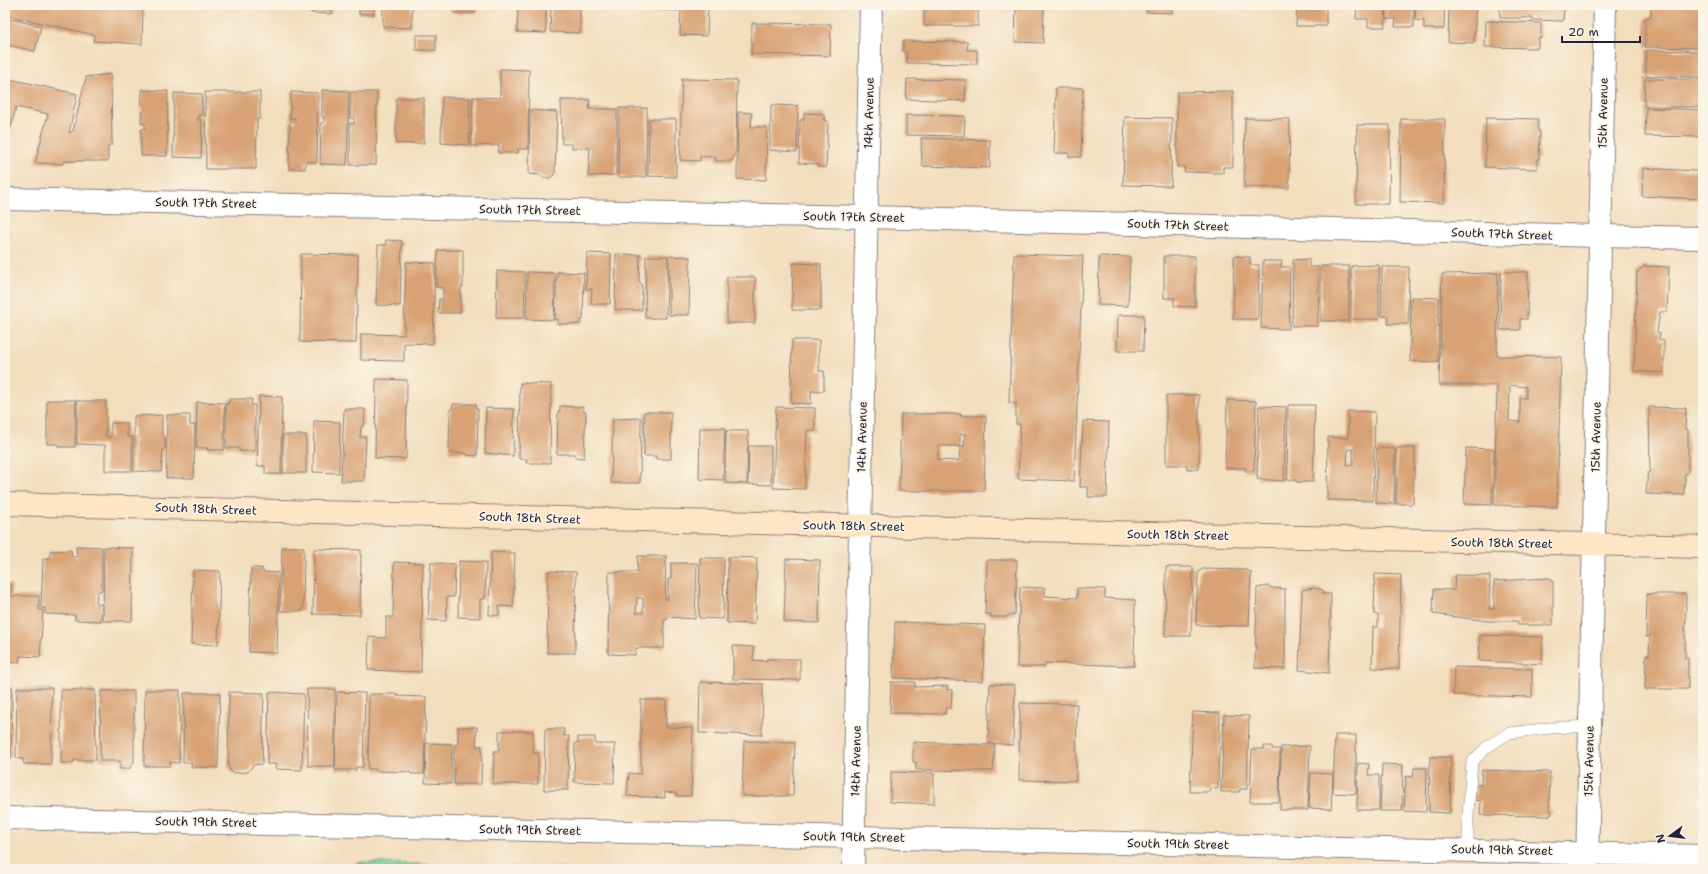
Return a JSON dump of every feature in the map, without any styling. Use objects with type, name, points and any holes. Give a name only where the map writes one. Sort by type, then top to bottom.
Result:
[{"type":"street","name":"14th Avenue","points":[[853,869],[871,5]]},
{"type":"street","name":"15th Avenue","points":[[1587,861],[1605,5]]},
{"type":"street","name":"South 17th Street","points":[[5,199],[866,217],[1703,238]]},
{"type":"street","name":"South 18th Street","points":[[5,504],[861,527],[1703,547]]},
{"type":"street","name":"South 19th Street","points":[[5,818],[1468,849],[1587,861],[1703,856]]},
{"type":"lane","points":[[1468,849],[1468,815],[1472,762],[1488,747],[1509,733],[1551,728],[1590,726]]},
{"type":"green space","points":[[357,862],[564,869],[357,869]]},
{"type":"building","points":[[5,5],[143,5],[142,44],[93,41],[95,35],[5,15]]},
{"type":"building","points":[[311,5],[332,5],[332,14],[311,13]]},
{"type":"building","points":[[359,5],[374,5],[374,14],[359,14]]},
{"type":"building","points":[[383,5],[412,5],[412,28],[383,27]]},
{"type":"building","points":[[445,5],[445,7],[427,6]]},
{"type":"building","points":[[449,5],[476,5],[476,13],[453,13],[453,6]]},
{"type":"building","points":[[518,5],[546,5],[546,33],[517,32]]},
{"type":"building","points":[[551,5],[580,5],[580,33],[550,32]]},
{"type":"building","points":[[618,5],[644,5],[644,9],[617,9]]},
{"type":"building","points":[[650,5],[679,5],[679,10],[650,10]]},
{"type":"building","points":[[681,5],[708,5],[707,36],[680,35]]},
{"type":"building","points":[[927,5],[978,5],[978,26],[924,26],[924,10],[927,10]]},
{"type":"building","points":[[1016,5],[1044,5],[1043,43],[1015,42]]},
{"type":"building","points":[[1147,5],[1173,5],[1173,13],[1146,12]]},
{"type":"building","points":[[1297,5],[1326,5],[1326,26],[1296,26]]},
{"type":"building","points":[[1357,5],[1386,5],[1385,27],[1368,27],[1368,19],[1356,19]]},
{"type":"building","points":[[1387,5],[1414,5],[1414,27],[1395,27],[1396,19],[1386,19]]},
{"type":"building","points":[[1416,5],[1445,5],[1444,29],[1424,29],[1424,21],[1415,20]]},
{"type":"building","points":[[1449,5],[1476,5],[1474,43],[1448,42]]},
{"type":"building","points":[[1500,5],[1567,5],[1567,9],[1564,9],[1563,21],[1532,20],[1532,18],[1500,18]]},
{"type":"building","points":[[1651,5],[1703,5],[1703,48],[1645,47],[1645,18],[1651,17]]},
{"type":"building","points":[[5,18],[41,26],[35,51],[7,45],[5,48]]},
{"type":"building","points":[[1486,21],[1541,23],[1541,38],[1538,38],[1538,48],[1485,47]]},
{"type":"building","points":[[752,23],[831,24],[830,56],[751,54]]},
{"type":"building","points":[[416,35],[436,35],[436,50],[416,50]]},
{"type":"building","points":[[903,41],[968,42],[967,50],[977,50],[977,64],[907,63],[906,52],[903,52]]},
{"type":"building","points":[[1646,50],[1703,51],[1703,77],[1646,76]]},
{"type":"building","points":[[500,69],[529,70],[528,149],[518,149],[518,153],[498,153],[499,145],[471,146],[473,97],[500,98]]},
{"type":"building","points":[[111,74],[112,145],[108,145],[108,161],[64,161],[63,164],[35,163],[48,114],[16,107],[5,150],[5,78],[77,94],[69,133],[73,131],[86,77]]},
{"type":"building","points":[[682,79],[737,80],[736,151],[732,161],[715,161],[716,157],[700,156],[700,161],[680,160]]},
{"type":"building","points":[[907,79],[966,80],[965,101],[906,99]]},
{"type":"building","points":[[1645,79],[1702,79],[1702,107],[1644,107]]},
{"type":"building","points":[[1056,88],[1083,88],[1081,157],[1069,157],[1069,153],[1054,153]]},
{"type":"building","points":[[142,90],[168,91],[167,156],[141,156],[141,129],[145,129],[145,124],[141,123]]},
{"type":"building","points":[[322,90],[349,91],[347,165],[320,164],[321,123],[324,123],[324,117],[322,117]]},
{"type":"building","points":[[1233,91],[1233,167],[1223,167],[1223,173],[1184,172],[1185,167],[1177,167],[1177,92]]},
{"type":"building","points":[[205,92],[260,92],[260,119],[257,119],[256,169],[206,169]]},
{"type":"building","points":[[291,92],[318,93],[317,162],[306,162],[305,169],[289,169],[290,121],[295,122],[295,118],[290,119]]},
{"type":"building","points":[[351,92],[377,92],[376,165],[350,165],[350,123],[354,124],[354,118],[350,118]]},
{"type":"building","points":[[174,93],[202,94],[202,115],[198,115],[198,120],[202,120],[201,158],[173,157]]},
{"type":"building","points":[[442,97],[470,98],[469,145],[441,143]]},
{"type":"building","points":[[396,98],[424,98],[424,143],[396,144]]},
{"type":"building","points":[[561,100],[590,100],[589,109],[617,109],[616,175],[588,176],[590,148],[572,148],[572,144],[562,144]]},
{"type":"building","points":[[771,105],[798,106],[797,152],[770,150]]},
{"type":"building","points":[[619,108],[647,108],[646,177],[618,177]]},
{"type":"building","points":[[1646,108],[1703,110],[1702,137],[1645,136]]},
{"type":"building","points":[[530,110],[557,112],[555,174],[550,178],[543,178],[541,175],[529,174]]},
{"type":"building","points":[[738,112],[752,113],[751,127],[767,127],[766,180],[737,179]]},
{"type":"building","points":[[804,113],[824,114],[824,120],[828,121],[826,167],[818,167],[818,164],[799,163],[800,120],[804,120]]},
{"type":"building","points":[[906,115],[965,116],[964,136],[906,135]]},
{"type":"building","points":[[1125,117],[1172,118],[1171,186],[1123,185]]},
{"type":"building","points":[[1245,118],[1290,119],[1289,188],[1244,187]]},
{"type":"building","points":[[1486,118],[1538,119],[1538,131],[1540,131],[1539,159],[1537,159],[1537,169],[1485,167]]},
{"type":"building","points":[[649,119],[676,119],[676,177],[648,176]]},
{"type":"building","points":[[1401,119],[1445,119],[1444,203],[1400,202]]},
{"type":"building","points":[[1357,125],[1390,125],[1389,204],[1356,204]]},
{"type":"building","points":[[921,138],[990,140],[990,168],[922,166]]},
{"type":"building","points":[[1643,168],[1698,171],[1697,178],[1702,179],[1701,199],[1642,196]]},
{"type":"building","points":[[5,233],[9,233],[7,281],[5,281]]},
{"type":"building","points":[[386,240],[402,241],[400,306],[376,305],[378,245],[386,245]]},
{"type":"building","points":[[438,250],[463,250],[463,287],[461,287],[460,313],[438,313],[439,299],[443,299],[443,288],[436,287]]},
{"type":"building","points":[[587,253],[611,254],[610,304],[591,304],[592,289],[586,289]]},
{"type":"building","points":[[301,254],[358,255],[356,343],[300,342]]},
{"type":"building","points":[[616,254],[640,255],[639,280],[642,287],[642,310],[615,310]]},
{"type":"building","points":[[1014,254],[1083,256],[1074,481],[1018,479],[1020,424],[1016,424],[1016,403],[1009,403]]},
{"type":"building","points":[[646,256],[668,256],[666,318],[645,318]]},
{"type":"building","points":[[669,256],[690,257],[689,315],[669,315]]},
{"type":"building","points":[[1099,256],[1130,257],[1128,306],[1098,305]]},
{"type":"building","points":[[1164,256],[1195,256],[1195,307],[1174,306],[1174,298],[1164,298]]},
{"type":"building","points":[[1234,256],[1250,257],[1250,265],[1259,265],[1258,319],[1233,319]]},
{"type":"building","points":[[1309,259],[1309,267],[1319,267],[1318,326],[1292,326],[1293,260]]},
{"type":"building","points":[[1263,261],[1282,261],[1281,267],[1290,267],[1289,329],[1261,328]]},
{"type":"building","points":[[406,262],[435,263],[433,344],[404,343],[404,361],[361,360],[361,334],[404,335]]},
{"type":"building","points":[[793,263],[821,264],[821,310],[792,310]]},
{"type":"building","points":[[1379,265],[1379,319],[1351,319],[1351,266]]},
{"type":"building","points":[[1321,266],[1349,266],[1349,321],[1321,321]]},
{"type":"building","points":[[1644,266],[1669,267],[1667,312],[1660,312],[1657,332],[1660,333],[1659,340],[1664,341],[1664,373],[1634,371],[1637,272]]},
{"type":"building","points":[[1382,267],[1409,267],[1408,324],[1388,324],[1388,316],[1381,316]]},
{"type":"building","points":[[497,271],[525,272],[524,318],[496,318]]},
{"type":"building","points":[[527,272],[555,273],[554,320],[526,319]]},
{"type":"building","points":[[557,272],[584,273],[583,320],[581,320],[581,324],[558,324],[558,319],[555,319]]},
{"type":"building","points":[[1501,272],[1528,272],[1527,319],[1520,319],[1520,330],[1500,330]]},
{"type":"building","points":[[1498,273],[1497,356],[1561,357],[1557,507],[1494,505],[1497,385],[1439,385],[1442,274]],"holes":[[[1510,385],[1526,387],[1526,398],[1520,398],[1520,422],[1509,421]]]},
{"type":"building","points":[[727,277],[755,277],[755,323],[727,323]]},
{"type":"building","points":[[1411,297],[1439,298],[1438,362],[1410,361]]},
{"type":"building","points":[[1118,315],[1144,315],[1143,351],[1117,351]]},
{"type":"building","points":[[792,340],[819,340],[819,371],[824,371],[824,391],[811,391],[811,404],[791,403]]},
{"type":"building","points":[[376,379],[407,380],[406,459],[375,458]]},
{"type":"building","points":[[520,383],[551,384],[550,463],[526,463],[527,459],[519,459]]},
{"type":"building","points":[[1166,395],[1199,395],[1199,469],[1187,469],[1187,465],[1166,465]]},
{"type":"building","points":[[259,396],[282,397],[281,474],[265,474],[265,466],[257,466]]},
{"type":"building","points":[[229,399],[252,399],[251,405],[255,405],[255,451],[239,451],[239,448],[226,448],[226,404],[229,403]]},
{"type":"building","points":[[47,400],[76,400],[75,447],[58,447],[58,444],[47,444]]},
{"type":"building","points":[[1227,400],[1256,401],[1254,471],[1245,471],[1246,468],[1225,468]]},
{"type":"building","points":[[77,401],[106,401],[106,437],[111,437],[111,423],[127,423],[127,437],[132,437],[132,471],[105,471],[105,445],[77,444]]},
{"type":"building","points":[[197,402],[225,403],[224,450],[207,450],[208,448],[196,448]]},
{"type":"building","points":[[453,404],[476,404],[476,409],[478,409],[477,456],[467,455],[467,453],[449,453],[450,409],[452,409]]},
{"type":"building","points":[[1288,405],[1315,405],[1313,482],[1296,482],[1296,480],[1287,480]]},
{"type":"building","points":[[560,406],[583,407],[583,411],[586,412],[584,458],[575,457],[575,454],[557,454],[558,411],[560,411]]},
{"type":"building","points":[[1259,406],[1286,407],[1284,481],[1257,479]]},
{"type":"building","points":[[776,407],[815,408],[815,431],[807,430],[805,489],[773,488]]},
{"type":"building","points":[[1649,407],[1686,408],[1685,429],[1688,430],[1688,473],[1685,474],[1684,495],[1646,494],[1648,472],[1650,472]]},
{"type":"building","points":[[486,408],[514,409],[513,456],[485,453]]},
{"type":"building","points":[[344,409],[365,409],[364,426],[361,426],[360,437],[366,437],[364,481],[341,481]]},
{"type":"building","points":[[1348,411],[1375,412],[1373,501],[1327,500],[1328,437],[1348,438]],"holes":[[[1348,449],[1353,449],[1353,465],[1347,465]]]},
{"type":"building","points":[[644,412],[671,412],[671,459],[656,459],[656,456],[644,456]]},
{"type":"building","points":[[901,414],[961,414],[960,416],[986,416],[984,491],[899,491]],"holes":[[[960,434],[965,434],[964,446],[960,446]],[[938,446],[960,446],[959,461],[938,460]]]},
{"type":"building","points":[[162,415],[162,434],[165,438],[165,447],[163,450],[161,472],[134,471],[134,416]]},
{"type":"building","points":[[167,415],[190,415],[190,425],[195,425],[194,478],[166,478]]},
{"type":"building","points":[[641,418],[640,483],[611,483],[613,419]]},
{"type":"building","points":[[314,421],[340,422],[339,473],[313,472]]},
{"type":"building","points":[[1083,421],[1109,422],[1107,497],[1088,497],[1088,487],[1080,487]]},
{"type":"building","points":[[700,428],[725,428],[723,480],[699,479]]},
{"type":"building","points":[[726,431],[748,431],[747,484],[725,483]]},
{"type":"building","points":[[283,435],[306,435],[306,473],[283,473]]},
{"type":"building","points":[[749,446],[771,446],[771,485],[748,484]]},
{"type":"building","points":[[1377,448],[1395,449],[1394,504],[1376,503]]},
{"type":"building","points":[[1397,448],[1415,448],[1413,504],[1396,504]]},
{"type":"building","points":[[1466,448],[1494,449],[1492,505],[1464,504]]},
{"type":"building","points":[[76,546],[102,547],[102,590],[97,592],[96,604],[102,604],[101,621],[75,620],[75,615],[45,614],[45,608],[41,608],[43,559],[50,558],[50,551],[71,550],[72,557],[77,557]]},
{"type":"building","points":[[104,547],[133,548],[132,621],[103,621]]},
{"type":"building","points":[[282,547],[304,547],[303,611],[280,611]]},
{"type":"building","points":[[314,549],[361,550],[360,615],[313,614]]},
{"type":"building","points":[[491,552],[515,553],[513,607],[499,606],[499,615],[489,615]]},
{"type":"building","points":[[638,556],[666,556],[665,599],[668,599],[668,579],[671,579],[671,563],[697,563],[695,619],[668,617],[667,620],[664,620],[664,648],[636,648],[635,655],[608,654],[609,572],[637,572]],"holes":[[[637,598],[643,598],[643,613],[636,613]]]},
{"type":"building","points":[[728,557],[757,558],[755,624],[727,623]]},
{"type":"building","points":[[700,558],[724,558],[723,619],[699,618]]},
{"type":"building","points":[[786,559],[820,560],[819,623],[784,622]]},
{"type":"building","points":[[987,560],[1017,560],[1015,615],[1008,615],[1007,617],[990,617],[991,614],[985,614]]},
{"type":"building","points":[[459,561],[486,562],[485,599],[480,599],[480,618],[458,617]]},
{"type":"building","points":[[394,562],[423,563],[421,672],[368,670],[369,637],[386,638],[386,617],[393,617]]},
{"type":"building","points":[[431,563],[455,564],[454,597],[447,597],[446,621],[428,620]]},
{"type":"building","points":[[1166,567],[1193,567],[1191,636],[1165,636]]},
{"type":"building","points":[[251,568],[262,568],[263,572],[279,573],[277,653],[249,652]]},
{"type":"building","points":[[1202,569],[1246,570],[1251,572],[1249,626],[1196,625],[1198,573]]},
{"type":"building","points":[[193,570],[220,571],[218,645],[191,644]]},
{"type":"building","points":[[548,571],[576,572],[575,653],[547,653]]},
{"type":"building","points":[[1375,574],[1401,575],[1399,669],[1372,668],[1373,627],[1378,627],[1378,615],[1374,614]]},
{"type":"building","points":[[1455,575],[1490,576],[1489,609],[1494,609],[1494,581],[1549,578],[1553,581],[1553,625],[1518,625],[1518,621],[1488,621],[1433,614],[1434,589],[1454,590]]},
{"type":"building","points":[[5,584],[12,584],[11,596],[39,596],[39,610],[43,610],[40,657],[20,656],[19,663],[5,662]]},
{"type":"building","points":[[1268,586],[1272,588],[1285,589],[1285,669],[1255,668],[1257,588]]},
{"type":"building","points":[[1020,587],[1045,588],[1045,596],[1077,598],[1077,588],[1105,589],[1105,598],[1135,600],[1134,666],[1045,663],[1045,667],[1017,667]]},
{"type":"building","points":[[1314,588],[1323,590],[1323,594],[1331,594],[1329,673],[1299,670],[1302,590]]},
{"type":"building","points":[[1647,594],[1686,594],[1685,658],[1688,658],[1688,689],[1645,689],[1646,655],[1649,655],[1650,636],[1646,637]]},
{"type":"building","points":[[895,622],[985,625],[983,681],[893,678]]},
{"type":"building","points":[[1480,635],[1543,637],[1542,664],[1479,661]]},
{"type":"building","points":[[733,646],[754,647],[753,660],[767,661],[767,659],[800,659],[800,680],[733,679]]},
{"type":"building","points":[[1454,667],[1532,669],[1532,697],[1453,695]]},
{"type":"building","points":[[700,682],[763,684],[762,735],[699,733]]},
{"type":"building","points":[[891,682],[915,682],[915,687],[948,686],[947,690],[952,690],[951,708],[946,708],[945,714],[890,713]]},
{"type":"building","points":[[990,684],[1015,685],[1013,745],[988,743]]},
{"type":"building","points":[[5,687],[12,687],[11,758],[5,758]]},
{"type":"building","points":[[17,688],[52,688],[51,764],[24,764],[23,759],[16,758]]},
{"type":"building","points":[[307,689],[335,689],[335,766],[308,766]]},
{"type":"building","points":[[61,690],[95,690],[96,760],[74,760],[73,763],[61,763]]},
{"type":"building","points":[[145,690],[180,690],[179,763],[170,762],[170,766],[144,766]]},
{"type":"building","points":[[101,691],[134,691],[134,762],[129,769],[120,769],[120,761],[100,761]]},
{"type":"building","points":[[229,692],[264,693],[262,764],[253,765],[248,772],[232,773],[228,766]]},
{"type":"building","points":[[269,692],[304,694],[302,770],[276,769],[275,764],[267,764]]},
{"type":"building","points":[[337,692],[365,693],[363,767],[356,767],[356,770],[335,770]]},
{"type":"building","points":[[184,693],[220,693],[218,768],[191,767],[192,763],[183,763]]},
{"type":"building","points":[[369,694],[397,694],[397,696],[426,697],[424,774],[376,771],[376,769],[368,769]]},
{"type":"building","points":[[641,700],[666,700],[666,727],[693,728],[691,796],[676,796],[676,793],[665,792],[665,798],[627,796],[629,773],[641,774]]},
{"type":"building","points":[[1020,703],[1077,704],[1076,781],[1019,780]]},
{"type":"building","points":[[1193,712],[1220,713],[1218,789],[1210,788],[1209,792],[1190,792]]},
{"type":"building","points":[[1224,715],[1249,716],[1247,789],[1240,789],[1239,792],[1221,792]]},
{"type":"building","points":[[458,727],[477,727],[476,746],[482,746],[481,784],[454,784],[454,745],[458,745]]},
{"type":"building","points":[[545,729],[564,729],[564,736],[569,736],[568,790],[544,790]]},
{"type":"building","points":[[499,731],[533,731],[533,753],[538,753],[538,784],[493,784],[494,751],[499,751]]},
{"type":"building","points":[[1335,735],[1356,735],[1356,794],[1333,793]]},
{"type":"building","points":[[578,737],[595,737],[595,744],[615,744],[614,783],[574,782],[575,743],[578,743]]},
{"type":"building","points":[[744,741],[795,742],[793,796],[742,796]]},
{"type":"building","points":[[913,742],[995,745],[993,771],[916,770],[916,762],[913,762]]},
{"type":"building","points":[[426,743],[452,744],[451,784],[425,783]]},
{"type":"building","points":[[1264,746],[1272,746],[1272,749],[1280,749],[1279,802],[1250,802],[1252,749],[1264,749]]},
{"type":"building","points":[[1310,746],[1308,810],[1280,810],[1281,747]]},
{"type":"building","points":[[1430,757],[1451,757],[1450,813],[1429,812]]},
{"type":"building","points":[[1358,763],[1369,764],[1368,775],[1379,775],[1379,810],[1357,810]]},
{"type":"building","points":[[1382,764],[1403,765],[1402,811],[1380,811]]},
{"type":"building","points":[[1414,768],[1427,768],[1426,812],[1404,811],[1406,776],[1413,777]]},
{"type":"building","points":[[1482,770],[1550,772],[1549,809],[1552,812],[1551,815],[1480,815],[1481,801],[1475,800],[1476,785],[1481,785]]},
{"type":"building","points":[[891,772],[934,773],[934,804],[890,802]]},
{"type":"building","points":[[1311,773],[1333,774],[1331,809],[1309,808]]}]
